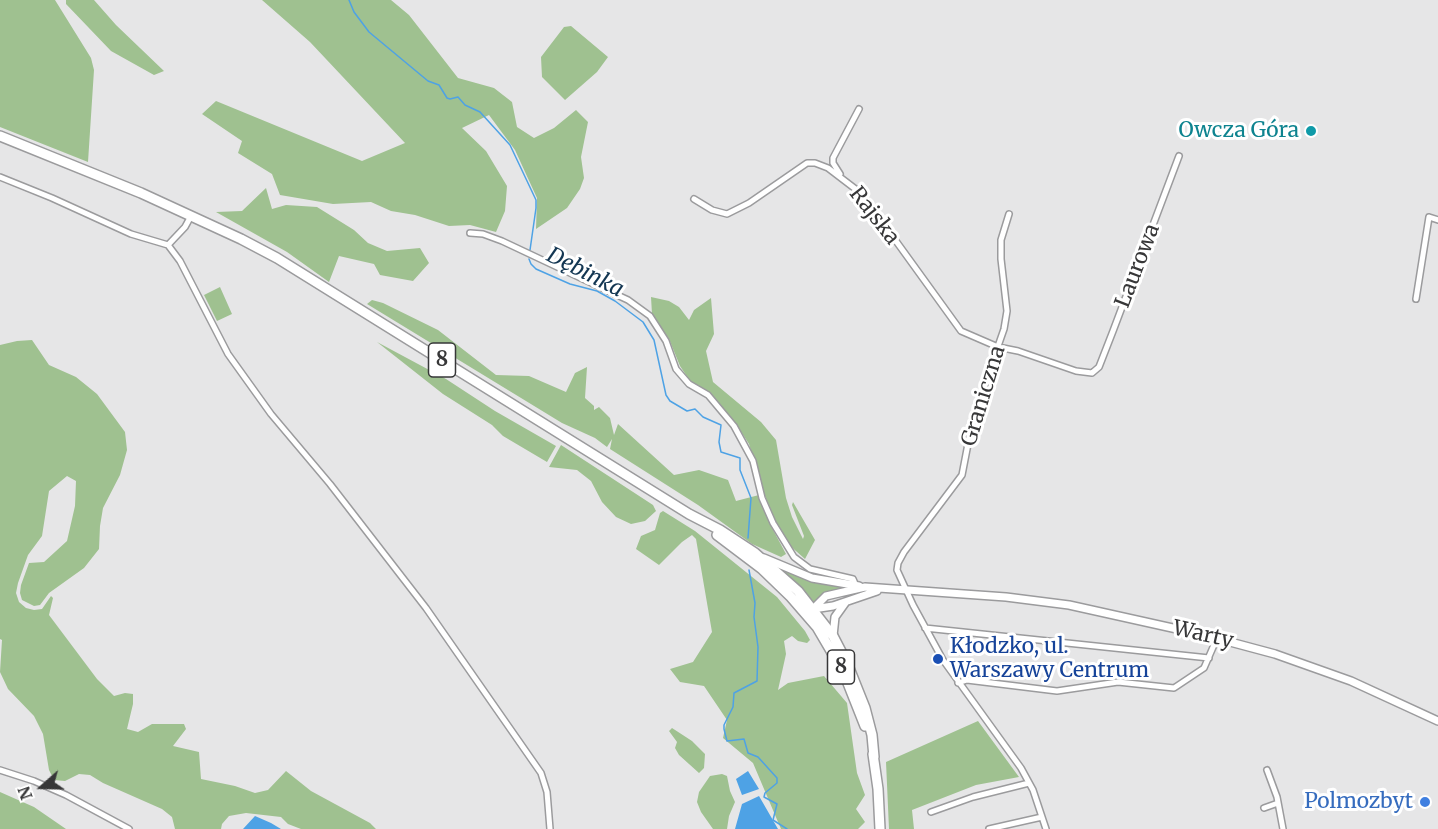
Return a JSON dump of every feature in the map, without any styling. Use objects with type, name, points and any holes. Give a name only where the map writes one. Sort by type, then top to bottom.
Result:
[{"type":"highway","name":"8","points":[[0,136],[105,177],[241,238],[742,548],[762,558],[789,582],[810,612],[839,662],[867,725]]},
{"type":"highway","name":"8","points":[[742,548],[833,636],[855,680],[874,757],[880,829]]},
{"type":"main road","points":[[762,558],[812,578],[865,587]]},
{"type":"main road","name":"Warty","points":[[810,612],[825,596],[865,587],[1006,597],[1055,603],[1271,652],[1331,673],[1438,721]]},
{"type":"main road","name":"Warty","points":[[810,612],[865,593],[884,590]]},
{"type":"main road","points":[[833,636],[835,617],[846,601]]},
{"type":"street","points":[[842,177],[833,163],[833,158],[859,110]]},
{"type":"street","name":"Laurowa","points":[[1092,373],[1099,367],[1179,156]]},
{"type":"street","name":"Rajska","points":[[694,199],[712,210],[727,214],[749,203],[807,163],[815,163],[842,177],[862,194],[961,332],[998,347],[1018,351],[1076,371],[1092,373]]},
{"type":"street","points":[[0,177],[62,202],[131,234],[168,245],[180,261],[228,354],[271,414],[330,484],[426,608],[541,773],[547,792],[550,829]]},
{"type":"street","name":"Graniczna","points":[[907,591],[897,570],[898,563],[962,475],[973,418],[998,347],[1007,311],[1001,240],[1009,214]]},
{"type":"street","points":[[168,245],[191,216]]},
{"type":"street","points":[[1416,299],[1429,217],[1438,220]]},
{"type":"street","points":[[470,233],[483,234],[502,241],[578,276],[628,300],[650,316],[666,341],[676,369],[689,384],[708,394],[734,426],[753,461],[762,498],[773,523],[794,557],[810,569],[853,579],[856,586]]},
{"type":"street","points":[[907,591],[925,628],[958,683],[1021,768],[1047,829]]},
{"type":"street","points":[[925,628],[1209,658]]},
{"type":"street","points":[[958,683],[967,680],[1057,691],[1118,682],[1174,688],[1199,673],[1209,658],[1217,638]]},
{"type":"street","points":[[0,770],[66,795],[129,829]]},
{"type":"street","points":[[1267,770],[1283,829]]},
{"type":"street","points":[[931,812],[973,797],[1029,783]]},
{"type":"street","points":[[1264,808],[1277,800]]},
{"type":"street","points":[[989,829],[1042,817]]},
{"type":"green space","points":[[0,0],[55,0],[91,58],[94,70],[88,162],[0,127]]},
{"type":"green space","points":[[66,0],[94,0],[116,25],[164,71],[154,75],[111,51],[66,4]]},
{"type":"green space","points":[[262,0],[391,0],[409,15],[458,78],[494,88],[512,102],[517,127],[534,138],[554,128],[576,110],[588,122],[581,157],[584,178],[580,189],[567,208],[536,229],[537,198],[515,150],[489,115],[462,128],[486,151],[507,186],[505,211],[496,232],[470,225],[449,226],[415,215],[391,211],[371,202],[333,204],[280,195],[272,174],[238,153],[242,141],[202,114],[216,101],[362,161],[405,143],[310,42]]},
{"type":"green space","points":[[571,26],[608,57],[597,72],[565,100],[542,77],[541,57],[564,27]]},
{"type":"green space","points":[[266,188],[272,209],[286,205],[317,207],[354,230],[368,243],[387,251],[420,248],[429,263],[413,281],[380,275],[374,264],[339,256],[329,282],[287,252],[216,212],[242,211]]},
{"type":"green space","points":[[220,287],[232,314],[217,321],[204,295]]},
{"type":"green space","points":[[651,297],[669,301],[679,307],[689,320],[694,310],[711,298],[714,334],[706,351],[713,382],[761,422],[776,440],[786,498],[792,517],[803,539],[793,502],[815,540],[805,559],[788,544],[776,522],[765,496],[749,444],[736,424],[709,393],[690,381],[680,366],[669,339],[652,314]]},
{"type":"green space","points":[[372,300],[383,303],[438,330],[496,375],[529,376],[566,392],[575,373],[587,367],[585,398],[594,406],[594,410],[599,407],[610,418],[614,435],[618,424],[674,475],[699,470],[728,480],[736,501],[759,495],[771,526],[786,554],[781,557],[752,544],[698,505],[610,449],[612,439],[607,447],[595,438],[562,423],[367,304]]},
{"type":"green space","points":[[32,340],[49,365],[76,377],[97,394],[125,432],[127,450],[120,475],[103,508],[99,549],[84,568],[49,593],[40,605],[34,606],[22,600],[21,585],[29,563],[44,562],[67,541],[75,506],[76,481],[67,476],[49,491],[42,536],[28,555],[18,583],[16,593],[19,602],[26,608],[34,610],[42,609],[51,596],[53,598],[49,615],[97,679],[114,696],[125,693],[133,694],[127,729],[138,732],[152,724],[184,724],[186,729],[173,746],[199,752],[201,779],[255,793],[268,790],[286,771],[311,791],[370,823],[376,829],[301,829],[288,824],[281,817],[246,813],[229,816],[221,829],[175,829],[172,817],[162,809],[90,775],[79,774],[65,781],[54,780],[49,770],[43,734],[34,716],[8,689],[0,672],[2,640],[0,639],[0,345]]},
{"type":"green space","points":[[377,342],[446,379],[495,411],[556,446],[547,462],[503,436],[492,425],[443,394]]},
{"type":"green space","points":[[561,445],[653,505],[656,511],[645,521],[631,524],[616,517],[602,502],[591,481],[577,470],[549,467]]},
{"type":"green space","points":[[663,511],[695,531],[777,597],[805,631],[810,640],[807,643],[798,641],[792,636],[784,641],[786,654],[778,690],[788,683],[824,676],[847,703],[857,773],[865,795],[856,809],[865,822],[858,829],[781,829],[753,763],[723,738],[727,720],[704,686],[680,682],[670,669],[693,662],[712,632],[696,539],[692,535],[682,542],[659,565],[636,549],[641,536],[655,530],[660,513]]},
{"type":"green space","points":[[774,564],[812,580],[855,588],[822,594],[813,603]]},
{"type":"green space","points":[[978,721],[1019,777],[976,785],[912,810],[914,829],[889,829],[886,762]]},
{"type":"green space","points":[[672,728],[692,741],[705,754],[704,768],[699,773],[679,755],[675,748],[677,742],[669,731]]},
{"type":"green space","points":[[722,774],[727,776],[735,802],[727,829],[713,829],[697,802],[699,792],[710,776]]},
{"type":"green space","points":[[0,792],[34,807],[66,829],[0,829]]},
{"type":"water","points":[[748,771],[759,789],[742,795],[736,779]]},
{"type":"water","points":[[759,796],[778,829],[735,829],[742,804]]},
{"type":"water","points":[[255,816],[271,823],[281,829],[243,829]]},
{"type":"waterway","name":"Dębinka","points":[[349,0],[354,12],[369,32],[428,81],[439,85],[447,98],[458,97],[465,105],[480,112],[510,145],[536,200],[530,250]]},
{"type":"waterway","name":"Dębinka","points":[[529,259],[536,269],[570,284],[597,291],[643,322],[654,340],[666,395],[670,401],[687,411],[695,409],[703,417],[721,425],[719,442],[721,452],[740,458],[740,470],[751,498],[748,538]]},
{"type":"waterway","name":"Dębinka","points":[[749,570],[755,603],[754,617],[758,647],[757,681],[734,693],[733,707],[724,729],[727,741],[744,739],[748,753],[758,757],[777,778],[777,783],[765,793],[764,797],[777,804],[773,820],[787,829]]},
{"type":"place","name":"Owcza Góra","points":[[1311,131]]},
{"type":"place","name":"Kłodzko, ul. Warszawy Centrum","points":[[938,659]]},
{"type":"place","name":"Polmozbyt","points":[[1425,802]]}]
